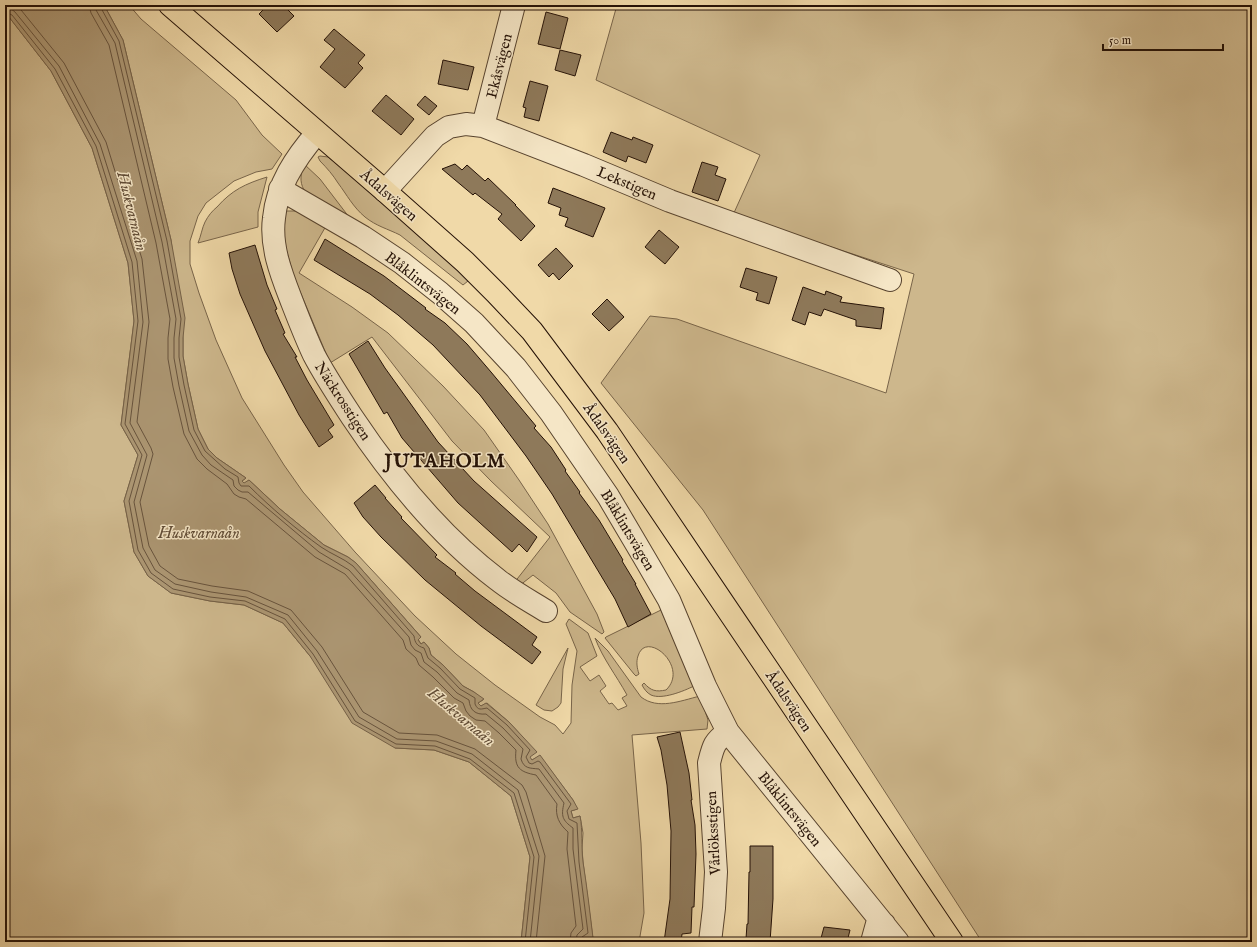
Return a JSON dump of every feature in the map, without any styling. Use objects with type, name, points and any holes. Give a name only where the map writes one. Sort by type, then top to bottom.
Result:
[{"type":"main road","name":"Ådalsvägen","points":[[170,5],[465,262],[532,331],[607,431],[952,942]]},
{"type":"street","name":"Ekåsvägen","points":[[483,126],[514,5]]},
{"type":"street","name":"Lekstigen","points":[[385,191],[435,136],[449,127],[466,124],[483,126],[584,165],[670,201],[890,280]]},
{"type":"street","name":"Näckrosstigen","points":[[317,133],[300,153],[280,190],[274,218],[273,235],[281,270],[311,349],[336,393],[367,439],[425,512],[496,579],[546,611]]},
{"type":"street","name":"Blåklintsvägen","points":[[280,190],[363,237],[402,263],[440,293],[474,324],[516,368],[551,413],[608,496],[644,557],[669,600],[705,686],[728,732],[898,942]]},
{"type":"street","name":"Vårlöksstigen","points":[[710,942],[716,872],[709,763],[712,749],[719,738],[728,732]]},
{"type":"street","points":[[872,942],[877,924],[884,924]]},
{"type":"shaded area","points":[[104,5],[129,5],[141,19],[236,100],[262,135],[282,154],[272,169],[256,172],[234,181],[206,203],[198,216],[190,241],[190,264],[216,340],[242,398],[284,465],[303,492],[355,552],[415,616],[456,654],[495,685],[540,717],[555,725],[563,734],[571,723],[572,685],[577,651],[566,624],[569,619],[588,633],[597,656],[580,667],[590,681],[599,675],[606,686],[600,691],[609,704],[612,703],[618,710],[627,706],[622,698],[627,695],[598,646],[595,638],[608,651],[641,697],[648,701],[662,704],[700,696],[708,720],[707,729],[632,735],[641,843],[644,913],[639,942],[585,942],[585,939],[593,939],[583,862],[583,833],[580,816],[573,818],[571,811],[577,809],[573,800],[540,756],[532,760],[529,757],[519,733],[509,722],[487,703],[481,706],[478,703],[483,700],[474,692],[463,686],[431,655],[429,648],[424,642],[421,644],[418,639],[421,637],[356,563],[348,557],[324,545],[280,509],[249,480],[244,484],[242,481],[246,478],[217,458],[208,449],[198,429],[183,356],[183,338],[171,240],[123,40]]},
{"type":"shaded area","points":[[617,5],[1252,5],[1252,942],[982,942],[703,510],[601,383],[650,316],[677,319],[886,393],[914,274],[733,215],[760,155],[596,80]]},
{"type":"shaded area","points":[[5,15],[9,17],[51,71],[92,148],[128,263],[134,321],[121,425],[138,455],[124,501],[134,552],[148,576],[171,593],[210,601],[244,605],[283,623],[310,656],[395,748],[434,750],[469,762],[511,796],[530,857],[521,942],[5,942]]},
{"type":"shaded area","points":[[318,157],[328,157],[358,181],[455,267],[468,281],[463,285],[400,235],[365,217],[354,205],[332,174],[320,161]]},
{"type":"shaded area","points":[[304,164],[320,179],[349,217],[304,190],[301,183],[301,177]]},
{"type":"shaded area","points":[[267,177],[258,212],[258,227],[198,243],[206,220],[228,196],[239,188]]},
{"type":"shaded area","points":[[287,211],[296,211],[326,226],[299,273],[352,307],[388,333],[443,386],[484,430],[548,524],[597,614],[604,632],[602,634],[570,612],[556,593],[533,575],[519,586],[514,583],[550,537],[491,481],[452,441],[372,337],[330,363],[294,277],[279,224],[281,214]]},
{"type":"shaded area","points":[[661,610],[694,686],[667,696],[651,695],[642,685],[644,683],[649,688],[654,690],[666,690],[672,681],[673,671],[670,662],[664,654],[657,649],[649,647],[642,649],[637,658],[639,674],[636,676],[605,638]]},
{"type":"shaded area","points":[[568,648],[563,669],[561,703],[552,711],[544,710],[536,705]]},
{"type":"water","name":"Huskvarnaån","points":[[5,5],[104,5],[123,40],[171,240],[185,318],[183,356],[198,429],[208,449],[217,458],[246,478],[242,481],[244,483],[249,480],[280,509],[324,545],[348,557],[356,563],[421,637],[418,640],[421,644],[424,642],[429,648],[431,655],[463,686],[484,699],[478,703],[481,706],[486,703],[509,722],[537,752],[530,757],[532,760],[540,755],[578,809],[571,811],[573,818],[580,816],[583,862],[593,938],[585,939],[585,942],[521,942],[530,857],[511,796],[469,762],[434,750],[395,748],[352,723],[310,656],[283,623],[244,605],[210,601],[171,593],[148,576],[134,552],[124,501],[138,455],[121,425],[134,321],[128,263],[92,148],[51,71],[9,17],[5,15]]},
{"type":"building","points":[[268,5],[283,5],[294,16],[277,32],[259,14]]},
{"type":"building","points":[[546,12],[568,18],[560,49],[538,44]]},
{"type":"building","points":[[334,29],[365,55],[358,63],[363,68],[345,88],[320,67],[335,49],[324,40]]},
{"type":"building","points":[[560,50],[581,55],[575,76],[555,70]]},
{"type":"building","points":[[443,60],[474,67],[468,90],[438,84]]},
{"type":"building","points":[[530,81],[548,86],[539,121],[524,117],[526,108],[523,107]]},
{"type":"building","points":[[386,95],[414,119],[401,135],[372,111]]},
{"type":"building","points":[[425,96],[437,106],[429,115],[417,105]]},
{"type":"building","points":[[611,132],[632,140],[633,137],[653,145],[646,163],[628,156],[626,162],[603,152]]},
{"type":"building","points":[[702,162],[718,167],[715,175],[726,179],[718,201],[692,192]]},
{"type":"building","points":[[455,164],[462,170],[467,165],[485,181],[488,178],[535,226],[521,241],[498,219],[502,214],[475,193],[473,195],[442,169]]},
{"type":"building","points":[[553,188],[605,208],[593,237],[565,226],[568,218],[559,215],[561,208],[548,203]]},
{"type":"building","points":[[659,230],[679,247],[665,264],[645,247]]},
{"type":"building","points":[[325,239],[384,276],[445,323],[467,344],[536,426],[534,428],[551,447],[566,470],[565,471],[580,492],[579,493],[599,520],[623,560],[622,561],[636,584],[651,614],[628,627],[615,599],[552,494],[526,456],[480,395],[433,345],[398,315],[370,294],[314,260]]},
{"type":"building","points":[[255,245],[267,285],[277,309],[275,310],[285,333],[283,334],[297,357],[295,357],[307,380],[334,425],[328,430],[333,437],[319,447],[299,415],[265,351],[240,294],[232,269],[229,253]]},
{"type":"building","points":[[556,248],[573,266],[559,280],[553,273],[549,277],[538,265]]},
{"type":"building","points":[[746,268],[777,277],[769,304],[756,300],[758,293],[740,287]]},
{"type":"building","points":[[803,287],[825,295],[826,291],[842,297],[840,302],[884,308],[881,329],[856,326],[856,320],[824,309],[821,316],[809,312],[805,325],[792,320]]},
{"type":"building","points":[[607,299],[624,317],[609,331],[592,314]]},
{"type":"building","points":[[368,341],[385,368],[438,442],[474,481],[537,537],[527,552],[519,544],[512,552],[458,503],[402,438],[387,412],[384,414],[349,354]]},
{"type":"building","points":[[375,485],[402,517],[401,518],[437,555],[435,557],[456,573],[455,574],[475,591],[537,637],[532,645],[541,652],[532,664],[481,626],[425,580],[363,517],[354,503]]},
{"type":"building","points":[[680,732],[689,773],[695,825],[696,854],[694,907],[692,907],[691,933],[682,934],[681,942],[664,942],[670,899],[671,831],[667,785],[661,750],[657,737]]},
{"type":"building","points":[[750,846],[773,846],[773,899],[770,942],[753,942],[753,940],[746,939],[748,924]]},
{"type":"building","points":[[824,927],[850,930],[847,942],[820,942]]},
{"type":"district","name":"JUTAHOLM","points":[[445,460]]}]
